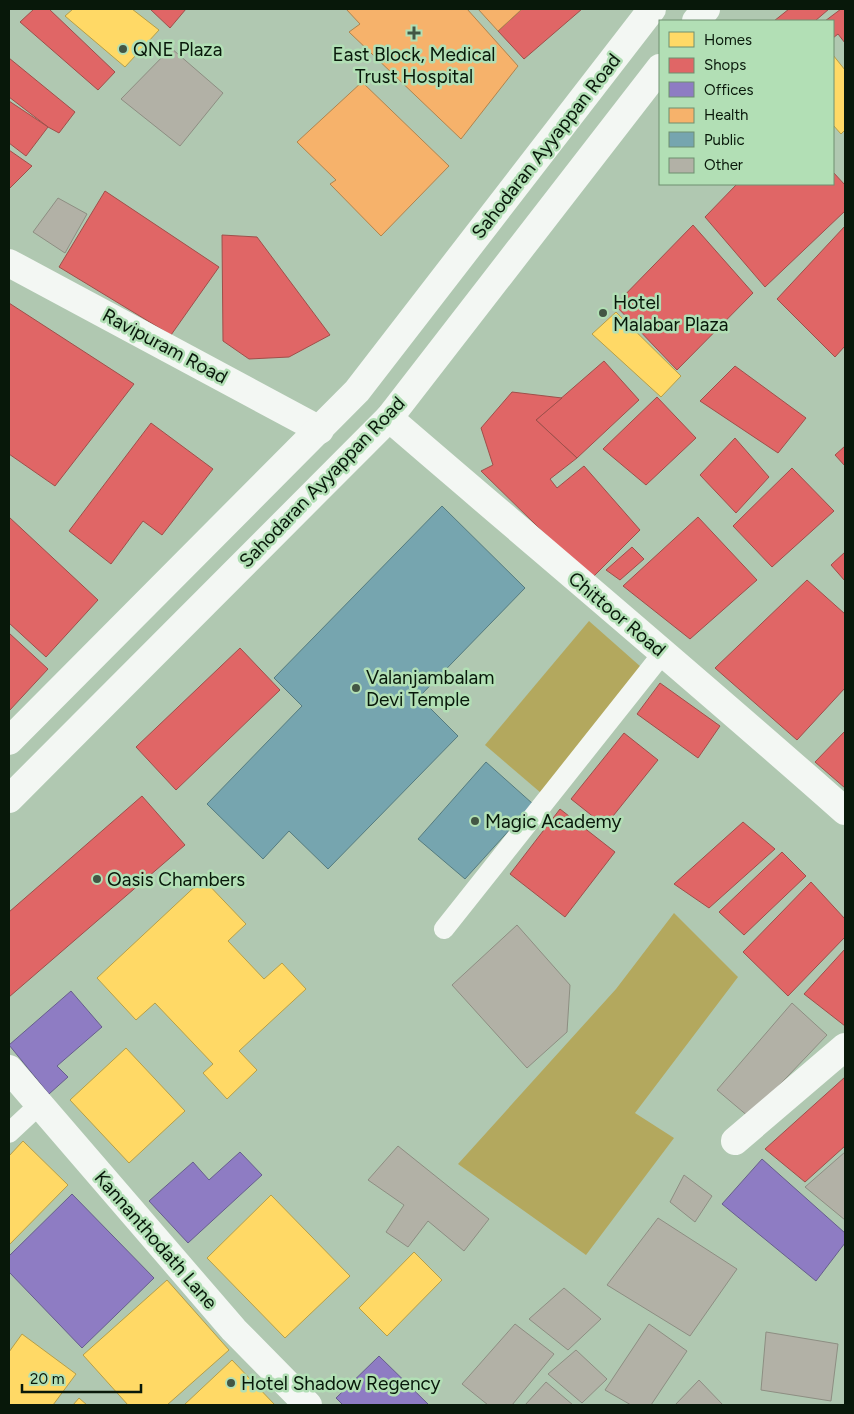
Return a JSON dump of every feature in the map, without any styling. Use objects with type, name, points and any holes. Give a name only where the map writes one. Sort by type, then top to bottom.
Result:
[{"type":"main road","name":"Sahodaran Ayyappan Road","points":[[9,740],[357,391],[652,9]]},
{"type":"main road","points":[[697,20],[706,9]]},
{"type":"main road","name":"Sahodaran Ayyappan Road","points":[[9,800],[389,418],[659,69]]},
{"type":"main road","name":"Ravipuram Road","points":[[9,263],[320,430]]},
{"type":"main road","name":"Chittoor Road","points":[[389,418],[845,811]]},
{"type":"main road","points":[[735,1141],[845,1047]]},
{"type":"main road","name":"Kannanthodath Lane","points":[[9,1069],[234,1330],[308,1405]]},
{"type":"lane","points":[[444,929],[663,653]]},
{"type":"lane","points":[[9,1133],[40,1104]]},
{"type":"shaded area","points":[[589,621],[641,667],[541,793],[485,745]]},
{"type":"shaded area","points":[[674,913],[738,977],[635,1113],[674,1138],[586,1255],[458,1164],[616,989]]},
{"type":"building: Homes","name":"QNE Plaza","points":[[73,9],[132,9],[159,30],[125,67],[65,16]]},
{"type":"building: Homes","points":[[834,56],[845,70],[845,130],[841,134],[834,126]]},
{"type":"building: Homes","name":"Hotel Malabar Plaza","points":[[616,312],[681,376],[661,397],[592,334]]},
{"type":"building: Homes","points":[[203,879],[246,924],[228,941],[264,979],[282,963],[306,989],[239,1051],[257,1070],[227,1099],[203,1073],[213,1064],[155,1003],[136,1020],[97,978]]},
{"type":"building: Homes","points":[[126,1048],[185,1111],[129,1163],[70,1100]]},
{"type":"building: Homes","points":[[23,1141],[68,1185],[9,1245],[9,1156]]},
{"type":"building: Homes","points":[[271,1195],[350,1276],[285,1338],[207,1258]]},
{"type":"building: Homes","points":[[414,1252],[442,1280],[387,1336],[359,1308]]},
{"type":"building: Homes","points":[[167,1280],[229,1350],[167,1405],[128,1405],[83,1355]]},
{"type":"building: Homes","points":[[22,1334],[76,1374],[53,1405],[9,1405],[9,1352]]},
{"type":"building: Homes","name":"Hotel Shadow Regency","points":[[232,1360],[275,1405],[184,1405]]},
{"type":"building: Homes","points":[[79,1398],[87,1405],[73,1405]]},
{"type":"building: Shops","points":[[34,9],[49,9],[115,72],[98,90],[20,22]]},
{"type":"building: Shops","points":[[150,9],[186,9],[170,28]]},
{"type":"building: Shops","points":[[522,9],[582,9],[524,59],[498,31]]},
{"type":"building: Shops","points":[[789,9],[829,9],[816,20],[775,20]]},
{"type":"building: Shops","points":[[841,9],[845,9],[845,43],[838,34],[834,37],[834,20],[826,20]]},
{"type":"building: Shops","points":[[9,58],[75,112],[59,133],[48,127],[9,97]]},
{"type":"building: Shops","points":[[9,101],[48,127],[26,156],[9,143]]},
{"type":"building: Shops","points":[[9,150],[32,166],[9,189]]},
{"type":"building: Shops","points":[[834,173],[845,185],[845,211],[765,287],[705,217],[736,185],[834,185]]},
{"type":"building: Shops","points":[[105,191],[219,267],[171,335],[59,267]]},
{"type":"building: Shops","points":[[693,225],[753,293],[677,370],[615,305]]},
{"type":"building: Shops","points":[[845,226],[845,346],[835,357],[777,299]]},
{"type":"building: Shops","points":[[222,235],[257,237],[330,335],[289,357],[249,359],[223,341]]},
{"type":"building: Shops","points":[[9,303],[134,384],[55,486],[9,454]]},
{"type":"building: Shops","points":[[604,361],[639,400],[577,458],[536,420]]},
{"type":"building: Shops","points":[[735,366],[806,418],[778,453],[700,401]]},
{"type":"building: Shops","points":[[512,392],[562,398],[536,420],[577,458],[550,479],[557,488],[584,466],[640,530],[591,579],[481,471],[493,465],[481,428]]},
{"type":"building: Shops","points":[[657,397],[696,438],[646,485],[603,449]]},
{"type":"building: Shops","points":[[151,423],[213,469],[162,535],[143,521],[111,564],[69,531]]},
{"type":"building: Shops","points":[[735,438],[769,477],[736,513],[700,475]]},
{"type":"building: Shops","points":[[845,446],[845,466],[835,455]]},
{"type":"building: Shops","points":[[792,468],[834,511],[772,567],[733,526]]},
{"type":"building: Shops","points":[[9,517],[98,600],[46,657],[9,623]]},
{"type":"building: Shops","points":[[698,517],[757,580],[690,639],[623,586]]},
{"type":"building: Shops","points":[[632,547],[644,559],[620,580],[606,570]]},
{"type":"building: Shops","points":[[845,552],[845,581],[831,565]]},
{"type":"building: Shops","points":[[807,580],[845,614],[845,688],[797,740],[715,668]]},
{"type":"building: Shops","points":[[9,633],[48,669],[9,711]]},
{"type":"building: Shops","points":[[240,648],[280,690],[176,790],[136,747]]},
{"type":"building: Shops","points":[[660,683],[720,726],[698,758],[637,714]]},
{"type":"building: Shops","points":[[845,731],[845,788],[815,762]]},
{"type":"building: Shops","points":[[624,733],[658,760],[605,826],[571,799]]},
{"type":"building: Shops","name":"Oasis Chambers","points":[[142,796],[185,845],[9,997],[9,912]]},
{"type":"building: Shops","points":[[560,809],[615,852],[565,917],[510,874]]},
{"type":"building: Shops","points":[[743,822],[775,849],[709,908],[674,884]]},
{"type":"building: Shops","points":[[782,852],[806,876],[744,935],[719,912]]},
{"type":"building: Shops","points":[[811,882],[845,919],[845,937],[788,996],[743,952]]},
{"type":"building: Shops","points":[[845,949],[845,1026],[804,994]]},
{"type":"building: Shops","points":[[845,1077],[845,1146],[805,1182],[765,1149]]},
{"type":"building: Offices","points":[[71,991],[102,1027],[57,1066],[68,1077],[49,1094],[9,1045]]},
{"type":"building: Offices","points":[[240,1152],[262,1175],[188,1243],[149,1201],[193,1162],[209,1180]]},
{"type":"building: Offices","points":[[762,1159],[845,1233],[845,1243],[816,1281],[722,1204]]},
{"type":"building: Offices","points":[[72,1194],[154,1278],[82,1348],[9,1272],[9,1256]]},
{"type":"building: Offices","points":[[379,1356],[429,1405],[343,1405],[336,1398]]},
{"type":"building: Health","points":[[346,9],[467,9],[518,66],[461,139],[349,32],[360,24]]},
{"type":"building: Health","points":[[478,9],[522,9],[498,31]]},
{"type":"building: Health","points":[[362,82],[449,166],[381,236],[330,184],[336,180],[297,142]]},
{"type":"building: Public","name":"Valanjambalam Devi Temple","points":[[442,506],[525,588],[419,697],[458,736],[328,869],[289,831],[263,859],[207,804],[302,706],[274,678]]},
{"type":"building: Public","name":"Magic Academy","points":[[486,762],[533,804],[465,879],[418,839]]},
{"type":"building: Other","points":[[171,48],[223,93],[180,146],[121,99]]},
{"type":"building: Other","points":[[58,198],[87,214],[65,253],[33,232]]},
{"type":"building: Other","points":[[517,925],[570,985],[567,1032],[527,1068],[452,985]]},
{"type":"building: Other","points":[[792,1003],[827,1035],[749,1117],[717,1090]]},
{"type":"building: Other","points":[[398,1146],[489,1219],[464,1251],[428,1221],[408,1247],[386,1232],[404,1205],[368,1180]]},
{"type":"building: Other","points":[[845,1152],[845,1220],[805,1187]]},
{"type":"building: Other","points":[[684,1175],[712,1196],[695,1222],[670,1202]]},
{"type":"building: Other","points":[[658,1218],[737,1269],[690,1336],[607,1285]]},
{"type":"building: Other","points":[[564,1288],[601,1319],[568,1350],[529,1319]]},
{"type":"building: Other","points":[[515,1324],[554,1354],[512,1405],[488,1405],[462,1384]]},
{"type":"building: Other","points":[[649,1324],[687,1351],[651,1405],[631,1405],[605,1390]]},
{"type":"building: Other","points":[[766,1332],[838,1344],[831,1401],[761,1390]]},
{"type":"building: Other","points":[[576,1350],[607,1379],[582,1403],[548,1374]]},
{"type":"building: Other","points":[[699,1380],[723,1405],[675,1405]]},
{"type":"building: Other","points":[[546,1382],[573,1405],[525,1405]]},
{"type":"place","name":"East Block, Medical Trust Hospital","points":[[414,33]]},
{"type":"place","name":"QNE Plaza","points":[[123,49]]},
{"type":"place","name":"Hotel Malabar Plaza","points":[[603,313]]},
{"type":"place","name":"Valanjambalam Devi Temple","points":[[356,688]]},
{"type":"place","name":"Magic Academy","points":[[475,821]]},
{"type":"place","name":"Oasis Chambers","points":[[97,879]]},
{"type":"place","name":"Hotel Shadow Regency","points":[[231,1383]]}]
